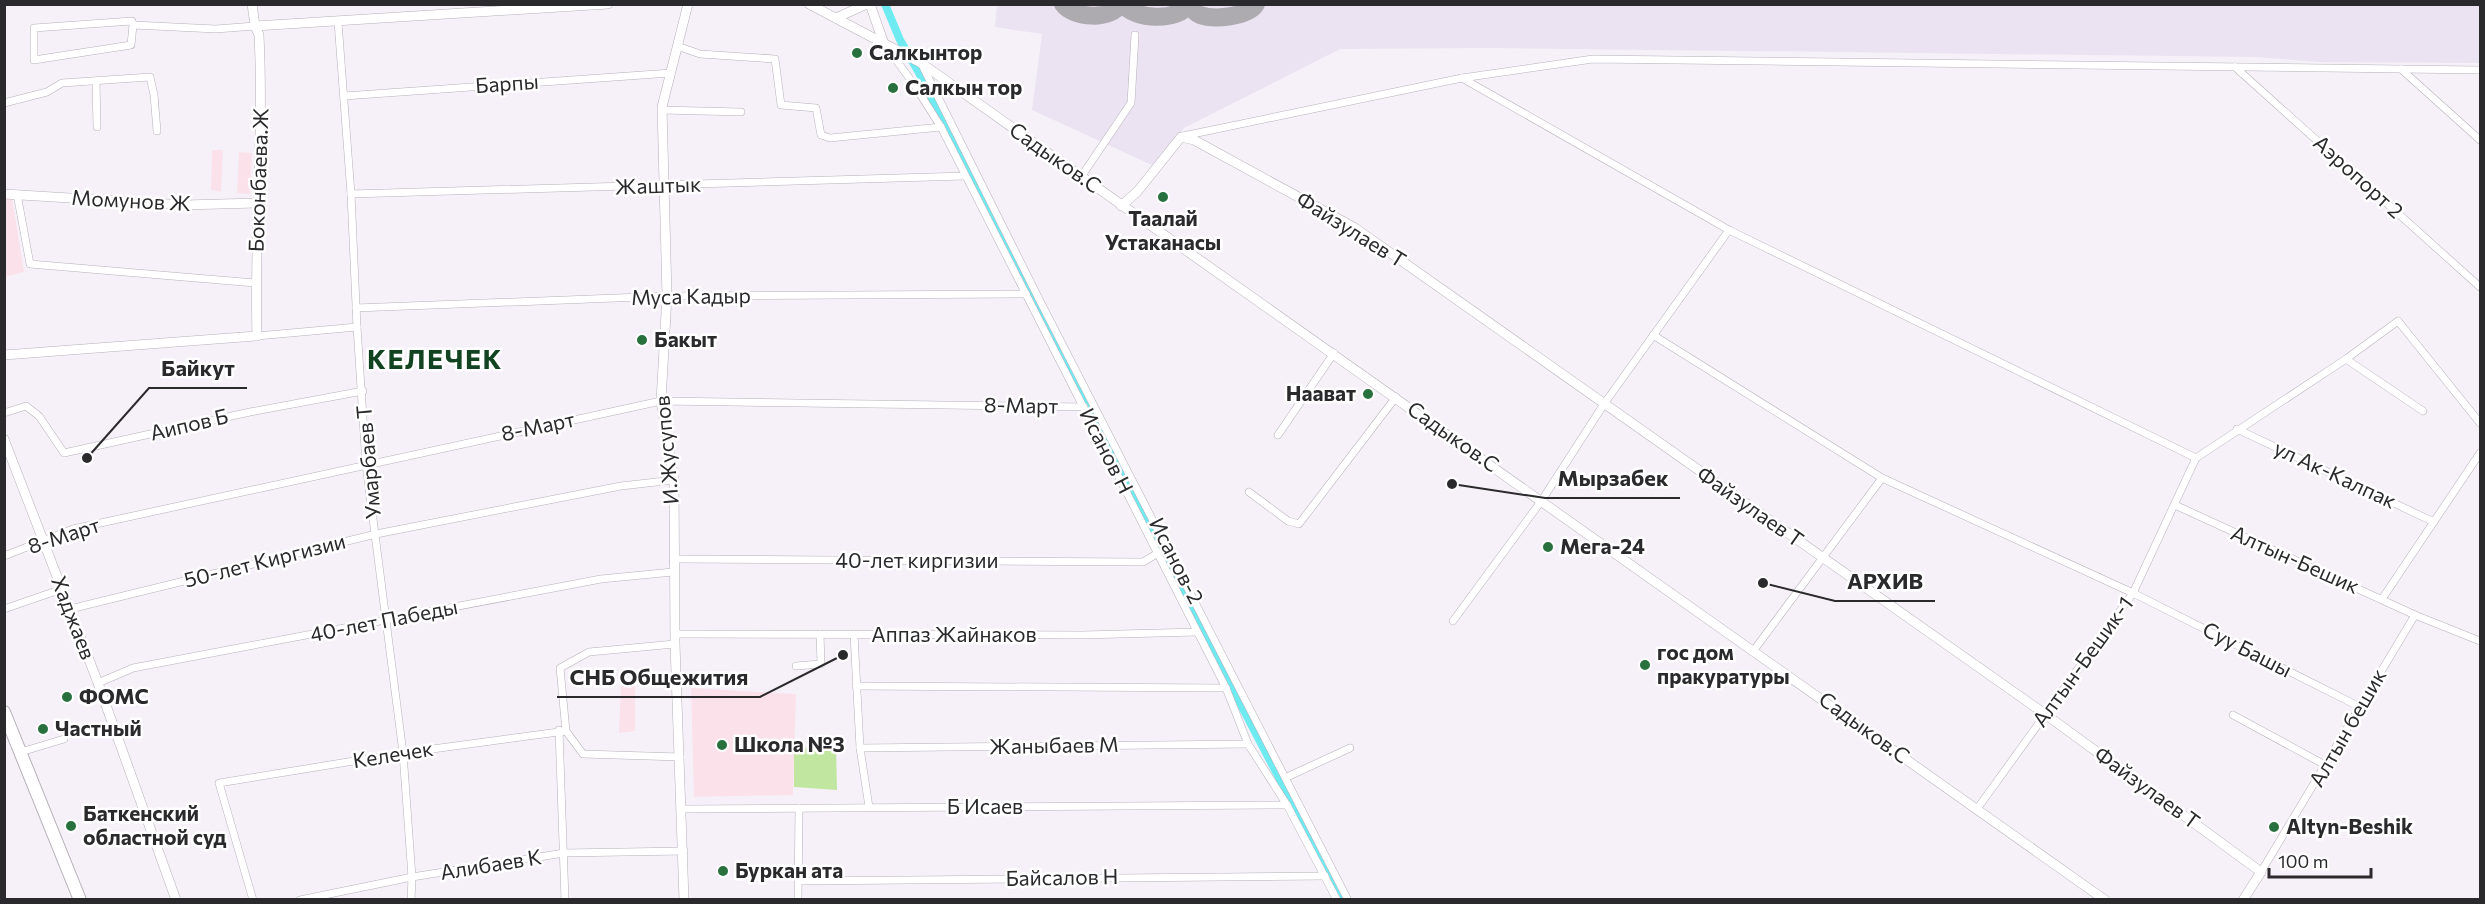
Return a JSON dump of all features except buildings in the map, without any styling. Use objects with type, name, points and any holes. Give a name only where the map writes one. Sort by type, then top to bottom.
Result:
[{"type":"highway","points":[[4,712],[80,900]]},
{"type":"street","name":"Боконбаева.Ж","points":[[252,4],[255,26],[259,35],[262,93],[255,283],[257,336]]},
{"type":"street","points":[[133,25],[216,29],[608,4]]},
{"type":"street","name":"И.Жусупов","points":[[684,900],[673,572],[674,480],[661,400],[667,296],[662,110],[688,4]]},
{"type":"street","points":[[809,4],[888,46]]},
{"type":"street","points":[[836,18],[869,4]]},
{"type":"street","name":"Исанов Н","points":[[869,4],[888,46],[941,128],[1084,407],[1226,688],[1248,744],[1287,805],[1337,900]]},
{"type":"street","points":[[132,21],[133,25],[131,45],[34,60],[34,28],[132,21]]},
{"type":"street","name":"Умарбаев Т","points":[[338,22],[351,194],[366,464],[403,753],[412,877],[411,900]]},
{"type":"street","points":[[1081,177],[1131,103],[1135,35]]},
{"type":"street","points":[[677,46],[700,54],[775,59],[781,105],[816,108],[821,135],[830,138],[941,128]]},
{"type":"street","name":"Садыков.С","points":[[888,46],[919,61],[2105,900]]},
{"type":"street","points":[[1121,206],[1137,192],[1181,137],[1462,78],[1593,59],[2481,70]]},
{"type":"street","name":"Исанов-2","points":[[919,61],[1348,900]]},
{"type":"street","name":"Аэропорт 2","points":[[2235,67],[2481,287]]},
{"type":"street","points":[[2401,69],[2481,140]]},
{"type":"street","name":"Барпы","points":[[344,96],[671,73]]},
{"type":"street","points":[[4,103],[47,92],[62,83],[150,77],[157,131]]},
{"type":"street","points":[[1462,78],[1729,230],[2196,458],[2398,321],[2481,423]]},
{"type":"street","points":[[96,81],[97,127]]},
{"type":"street","points":[[662,110],[741,112]]},
{"type":"street","name":"Файзулаев Т","points":[[1181,137],[1194,140],[1355,228],[2045,714],[2261,872]]},
{"type":"street","name":"Жаштык","points":[[351,194],[965,176]]},
{"type":"street","name":"Момунов Ж","points":[[4,194],[185,205],[258,203]]},
{"type":"street","points":[[17,194],[30,264],[255,283]]},
{"type":"street","points":[[1453,621],[1542,500],[1604,404],[1729,230]]},
{"type":"street","name":"Муса Кадыр","points":[[356,308],[667,296],[1026,294]]},
{"type":"street","points":[[4,355],[357,327]]},
{"type":"street","name":"Суу Башы","points":[[1653,335],[1882,478],[2133,593],[2360,707]]},
{"type":"street","points":[[1278,435],[1334,353]]},
{"type":"street","points":[[2346,358],[2423,411]]},
{"type":"street","name":"Аипов Б","points":[[4,413],[26,406],[39,416],[64,453],[250,412],[363,391]]},
{"type":"street","points":[[1249,492],[1288,521],[1299,524],[1396,397]]},
{"type":"street","name":"8-Март","points":[[4,556],[73,529],[661,400],[1084,407]]},
{"type":"street","name":"ул Ак-Калпак","points":[[2237,429],[2434,522]]},
{"type":"street","name":"Хаджаев","points":[[4,439],[98,684],[176,900]]},
{"type":"street","points":[[2382,599],[2481,453]]},
{"type":"street","name":"Алтын-Бешик-1","points":[[1977,809],[2133,593],[2196,458]]},
{"type":"street","points":[[1754,650],[1824,559],[1882,478]]},
{"type":"street","name":"50-лет Киргизии","points":[[70,609],[376,534],[621,486],[674,480]]},
{"type":"street","name":"Алтын-Бешик","points":[[2175,506],[2415,615],[2481,641]]},
{"type":"street","name":"40-лет киргизии","points":[[673,559],[1143,562],[1158,553]]},
{"type":"street","name":"40-лет Пабеды","points":[[98,684],[133,668],[600,579],[673,572]]},
{"type":"street","points":[[4,609],[62,589]]},
{"type":"street","name":"Алтын бешик","points":[[2261,872],[2327,766],[2415,615]]},
{"type":"street","name":"Аппаз Жайнаков","points":[[563,731],[560,668],[589,652],[675,639],[820,634],[1083,635],[1197,632]]},
{"type":"street","points":[[796,666],[821,664],[820,634]]},
{"type":"street","points":[[854,634],[860,748],[870,807]]},
{"type":"street","points":[[856,686],[1226,688]]},
{"type":"street","points":[[2233,715],[2327,766]]},
{"type":"street","points":[[563,731],[583,754],[681,757]]},
{"type":"street","points":[[563,731],[565,900]]},
{"type":"street","name":"Келечек","points":[[253,900],[219,783],[403,753],[563,731]]},
{"type":"street","points":[[21,752],[64,739]]},
{"type":"street","name":"Жаныбаев М","points":[[860,748],[1248,744]]},
{"type":"street","points":[[1287,777],[1350,748]]},
{"type":"street","name":"Б Исаев","points":[[682,809],[1287,805]]},
{"type":"street","points":[[798,900],[799,808]]},
{"type":"street","name":"Алибаев К","points":[[300,900],[412,877],[564,853],[684,851]]},
{"type":"street","points":[[2243,900],[2261,872]]},
{"type":"street","name":"Байсалов Н","points":[[799,881],[1325,876]]},
{"type":"shaded area","points":[[997,4],[2480,4],[2480,63],[2318,62],[2255,57],[1492,48],[1340,49],[1184,128],[1154,166],[1032,110],[1042,34],[995,27]]},
{"type":"shaded area","points":[[212,150],[223,150],[221,192],[211,190]]},
{"type":"shaded area","points":[[239,152],[252,153],[250,194],[237,193]]},
{"type":"shaded area","points":[[5,198],[12,198],[24,272],[5,277]]},
{"type":"shaded area","points":[[621,684],[635,685],[635,731],[619,733]]},
{"type":"shaded area","points":[[691,688],[796,694],[793,795],[694,797]]},
{"type":"green space","points":[[794,747],[836,748],[837,790],[794,787]]},
{"type":"waterway","points":[[885,4],[900,40],[918,71],[1183,587],[1219,663],[1343,900]]},
{"type":"taxiway","points":[[1063,4],[1075,12],[1092,16],[1109,13],[1120,4]]},
{"type":"taxiway","points":[[1123,4],[1136,13],[1156,17],[1176,14],[1188,4]]},
{"type":"taxiway","points":[[1190,4],[1198,14],[1214,17],[1238,15],[1256,4]]},
{"type":"place","name":"Салкынтор","points":[[857,53]]},
{"type":"place","name":"Салкын тор","points":[[893,88]]},
{"type":"place","name":"Таалай Устаканасы","points":[[1163,197]]},
{"type":"place","name":"Бакыт","points":[[642,340]]},
{"type":"place","name":"Наават","points":[[1368,394]]},
{"type":"place","name":"Байкут","points":[[87,458]]},
{"type":"place","name":"Мырзабек","points":[[1452,484]]},
{"type":"place","name":"Мега-24","points":[[1548,547]]},
{"type":"place","name":"АРХИВ","points":[[1763,583]]},
{"type":"place","name":"СНБ Общежития","points":[[843,655]]},
{"type":"place","name":"гос дом пракуратуры","points":[[1645,665]]},
{"type":"place","name":"ФОМС","points":[[67,697]]},
{"type":"place","name":"Частный","points":[[43,729]]},
{"type":"place","name":"Школа №3","points":[[722,745]]},
{"type":"place","name":"Баткенский областной суд","points":[[71,826]]},
{"type":"place","name":"Altyn-Beshik","points":[[2274,827]]},
{"type":"place","name":"Буркан ата","points":[[723,871]]},
{"type":"district","name":"КЕЛЕЧЕК","points":[[435,360]]}]
